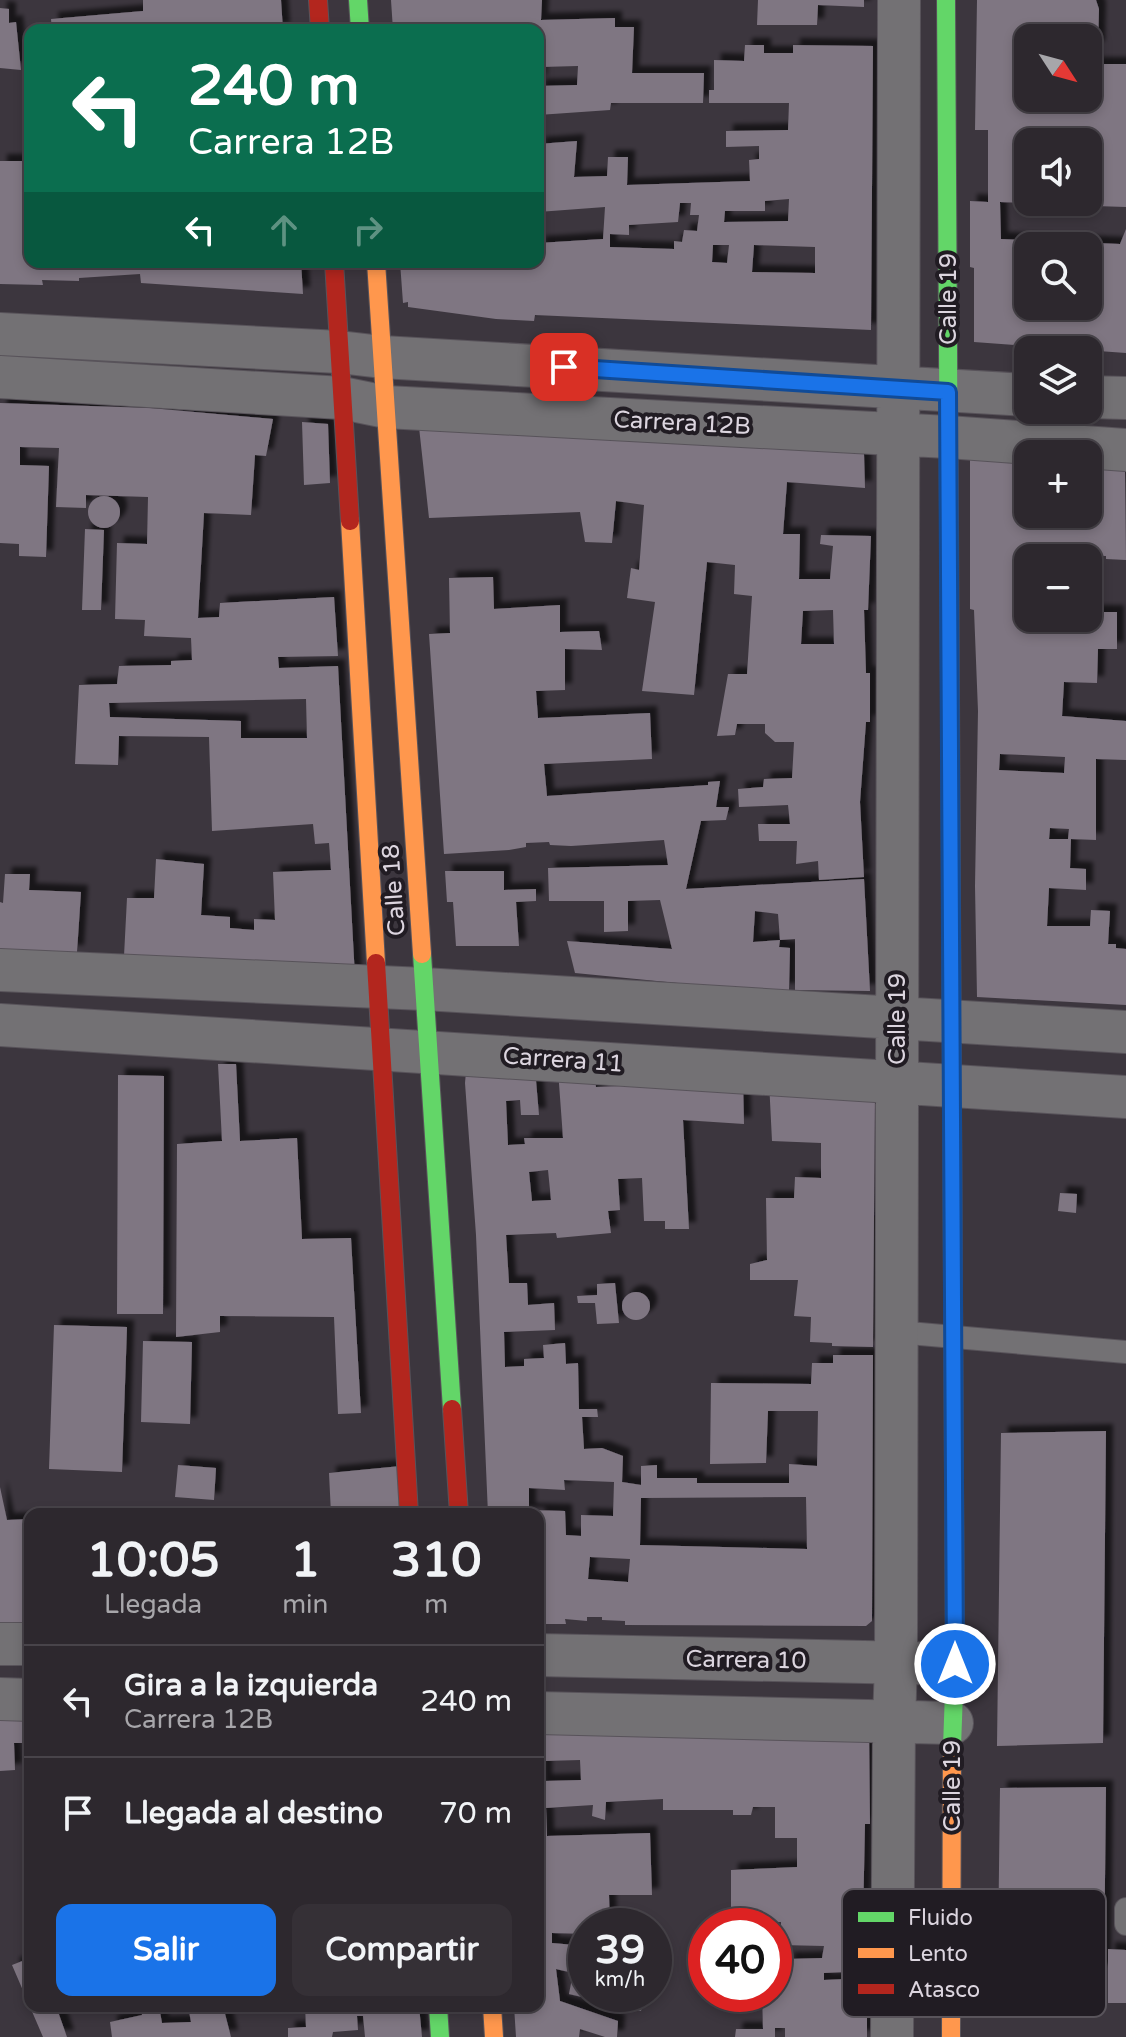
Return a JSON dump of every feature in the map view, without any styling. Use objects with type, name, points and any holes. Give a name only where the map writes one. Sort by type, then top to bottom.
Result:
[{"type":"street","points":[[318,0],[320,24]]},
{"type":"street","points":[[358,0],[360,24]]},
{"type":"street","name":"Calle 19","points":[[893,1889],[899,0]]},
{"type":"street","name":"Calle 19","points":[[946,0],[955,1664],[951,1889]]},
{"type":"street","points":[[898,150],[947,143]]},
{"type":"street","name":"Calle 18","points":[[334,268],[409,1508]]},
{"type":"street","name":"Calle 18","points":[[376,268],[459,1508]]},
{"type":"street","name":"Carrera 12B","points":[[0,334],[1014,394]]},
{"type":"street","name":"Carrera 12B","points":[[0,377],[342,398],[386,407],[948,437],[1126,450]]},
{"type":"street","points":[[1102,397],[1126,398]]},
{"type":"street","points":[[898,602],[949,596]]},
{"type":"street","points":[[0,970],[424,989],[1126,1032]]},
{"type":"street","name":"Carrera 11","points":[[0,1025],[1126,1097]]},
{"type":"street","points":[[0,1644],[24,1644]]},
{"type":"street","name":"Carrera 10","points":[[544,1655],[955,1664]]},
{"type":"street","points":[[691,1717],[697,1659]]},
{"type":"street","points":[[0,1699],[24,1700]]},
{"type":"street","points":[[544,1713],[952,1723]]},
{"type":"street","points":[[438,2012],[440,2037]]},
{"type":"street","points":[[492,2012],[494,2037]]},
{"type":"street","name":"Calle 19","points":[[892,2017],[892,2037]]},
{"type":"street","name":"Calle 19","points":[[951,2017],[951,2037]]},
{"type":"lane","points":[[897,1332],[1126,1352]]},
{"type":"lane","points":[[1126,1909],[1126,1924]]},
{"type":"building","points":[[143,0],[281,0],[283,24],[51,24],[51,19],[143,11]]},
{"type":"building","points":[[391,0],[542,0],[541,20],[615,18],[615,27],[634,27],[632,73],[704,73],[703,103],[611,103],[610,110],[544,115],[544,86],[577,85],[578,66],[544,67],[544,24],[393,24]]},
{"type":"building","points":[[758,0],[864,0],[864,7],[818,5],[817,25],[757,25]]},
{"type":"building","points":[[977,0],[1096,0],[1099,24],[1014,24],[1014,112],[1102,112],[1102,64],[1126,64],[1126,207],[1102,206],[1102,128],[1014,128],[1014,202],[1000,202],[1001,239],[1014,240],[1014,320],[1102,320],[1102,243],[1120,244],[1126,229],[1126,353],[1102,351],[1102,336],[1014,336],[1014,345],[974,342],[970,201],[988,202],[988,130],[975,130]]},
{"type":"building","points":[[0,8],[9,9],[9,23],[16,22],[21,70],[0,68]]},
{"type":"building","points":[[745,45],[764,45],[764,53],[793,53],[793,45],[873,46],[871,330],[535,315],[534,321],[496,319],[408,307],[408,302],[403,303],[400,268],[544,268],[544,243],[603,239],[605,207],[544,212],[544,144],[577,141],[574,177],[607,176],[608,157],[628,157],[627,185],[750,181],[749,160],[759,159],[759,146],[726,147],[726,131],[788,130],[789,103],[709,103],[709,90],[714,90],[714,60],[744,61]],"holes":[[[789,199],[788,221],[724,222],[725,211],[765,211],[765,201]],[[680,203],[691,203],[690,215],[699,215],[697,231],[684,230],[682,242],[674,241],[674,249],[610,247],[610,234],[629,235],[629,225],[678,222]],[[713,245],[729,245],[727,263],[712,262]],[[754,245],[815,247],[815,273],[752,272]]]},
{"type":"building","points":[[0,161],[24,161],[24,268],[301,268],[303,294],[141,283],[140,274],[79,278],[79,281],[42,280],[43,285],[0,284]]},
{"type":"building","points":[[0,403],[150,408],[273,419],[266,456],[255,455],[251,515],[204,513],[198,618],[219,617],[220,603],[334,597],[338,656],[278,657],[279,668],[338,666],[355,977],[124,956],[127,898],[154,898],[156,859],[204,864],[201,915],[230,917],[230,928],[254,930],[254,919],[275,920],[273,872],[331,870],[329,843],[315,844],[313,824],[212,831],[209,737],[119,736],[118,765],[75,764],[79,685],[117,684],[119,666],[171,665],[171,661],[192,660],[191,638],[144,636],[145,620],[115,619],[117,543],[147,544],[148,497],[86,495],[86,508],[56,507],[59,448],[20,447],[20,465],[49,466],[46,557],[19,556],[19,544],[0,543]],"holes":[[[306,699],[307,738],[241,738],[241,721],[110,717],[109,703]]]},
{"type":"building","points":[[418,418],[864,454],[865,488],[787,482],[783,534],[800,534],[799,579],[830,579],[833,546],[820,544],[821,535],[871,536],[868,610],[864,610],[866,673],[870,673],[870,722],[866,722],[860,802],[864,877],[819,880],[818,861],[796,864],[797,841],[759,841],[758,824],[790,824],[788,805],[739,807],[738,789],[763,787],[764,779],[792,778],[794,742],[775,742],[765,733],[765,724],[737,724],[735,735],[717,736],[728,674],[747,674],[752,596],[734,594],[735,565],[707,562],[694,695],[642,691],[655,602],[627,598],[631,568],[639,570],[644,505],[616,501],[612,543],[585,542],[580,512],[429,518]],"holes":[[[833,610],[834,644],[801,644],[803,611]]]},
{"type":"building","points":[[302,422],[328,424],[330,483],[304,485]]},
{"type":"building","points":[[970,452],[1014,454],[1014,528],[1102,528],[1102,464],[1125,466],[1126,560],[1106,559],[1102,556],[1102,544],[1014,544],[1014,632],[1102,632],[1102,612],[1117,612],[1117,649],[1098,649],[1097,683],[1064,682],[1062,716],[1126,721],[1126,760],[1096,759],[1096,840],[1071,839],[1070,868],[1086,869],[1086,890],[1049,888],[1047,926],[1090,926],[1091,910],[1110,911],[1108,944],[1126,949],[1126,1005],[977,997],[978,711],[974,610],[970,609]],"holes":[[[1000,754],[1065,757],[1064,773],[999,770]],[[1050,828],[1069,829],[1068,839],[1049,839]]]},
{"type":"building","points":[[104,496],[115,501],[120,512],[115,523],[104,528],[93,523],[88,512],[93,501]]},
{"type":"building","points":[[85,529],[104,530],[101,610],[82,610]]},
{"type":"building","points":[[493,577],[494,609],[560,605],[560,632],[599,631],[602,650],[565,649],[565,690],[536,691],[538,718],[650,713],[652,759],[544,764],[547,796],[708,785],[708,782],[720,781],[716,807],[729,807],[726,820],[701,821],[686,889],[864,879],[870,991],[795,990],[795,939],[780,940],[779,947],[790,948],[789,990],[749,990],[575,973],[567,941],[672,949],[660,900],[628,901],[628,931],[604,932],[604,901],[549,901],[548,868],[668,865],[664,840],[571,846],[550,845],[549,842],[526,843],[526,847],[509,850],[444,854],[429,634],[450,633],[449,578]],"holes":[[[755,911],[778,914],[780,940],[753,942]]]},
{"type":"building","points":[[445,871],[504,871],[504,890],[536,889],[536,901],[516,902],[519,946],[456,946],[453,902],[447,902]]},
{"type":"building","points":[[5,874],[30,874],[29,890],[81,892],[77,952],[0,951],[0,902],[3,903]]},
{"type":"building","points":[[218,1064],[236,1064],[240,1141],[297,1138],[302,1239],[351,1238],[361,1413],[338,1414],[334,1317],[220,1316],[220,1332],[176,1337],[177,1144],[222,1141]]},
{"type":"building","points":[[535,1069],[539,1115],[521,1115],[520,1100],[506,1101],[508,1145],[525,1144],[524,1138],[563,1138],[558,1070],[594,1072],[596,1087],[743,1081],[744,1124],[683,1120],[689,1229],[665,1229],[665,1221],[644,1221],[642,1178],[618,1179],[620,1210],[608,1211],[611,1233],[557,1238],[556,1233],[506,1235],[509,1283],[527,1283],[528,1305],[554,1303],[555,1330],[504,1332],[505,1367],[524,1366],[524,1359],[544,1358],[543,1345],[565,1343],[566,1364],[578,1363],[579,1409],[597,1409],[598,1417],[582,1417],[584,1449],[602,1448],[623,1456],[622,1482],[641,1485],[641,1466],[657,1465],[657,1478],[697,1478],[697,1483],[789,1483],[789,1464],[817,1466],[818,1411],[768,1411],[766,1463],[710,1464],[711,1383],[811,1384],[812,1363],[833,1363],[833,1355],[873,1355],[872,1621],[866,1626],[625,1625],[625,1621],[602,1620],[602,1617],[587,1617],[587,1621],[565,1619],[566,1624],[544,1624],[544,1510],[565,1511],[566,1535],[581,1536],[581,1515],[613,1516],[614,1482],[564,1480],[565,1490],[529,1488],[529,1508],[488,1508],[476,1235],[466,1072]],"holes":[[[548,1170],[551,1200],[532,1201],[529,1172]],[[806,1497],[807,1549],[640,1545],[641,1498]],[[590,1557],[630,1559],[628,1582],[588,1579]]]},
{"type":"building","points":[[118,1075],[164,1076],[163,1314],[117,1314]]},
{"type":"building","points":[[769,1081],[875,1088],[873,1347],[810,1342],[811,1317],[794,1316],[798,1280],[750,1280],[750,1264],[767,1260],[766,1198],[794,1198],[795,1177],[821,1178],[821,1143],[772,1141]]},
{"type":"building","points":[[1060,1193],[1077,1194],[1076,1213],[1058,1211]]},
{"type":"building","points":[[615,1283],[619,1323],[597,1324],[595,1303],[578,1303],[577,1296],[597,1295],[597,1284]]},
{"type":"building","points":[[636,1292],[646,1296],[650,1306],[646,1316],[636,1320],[626,1316],[622,1306],[626,1296]]},
{"type":"building","points":[[54,1325],[127,1327],[122,1472],[49,1469]]},
{"type":"building","points":[[143,1341],[192,1342],[190,1424],[141,1422]]},
{"type":"building","points":[[1106,1431],[1103,1743],[997,1746],[1001,1433]]},
{"type":"building","points":[[178,1465],[216,1468],[214,1500],[175,1497]]},
{"type":"building","points":[[401,1466],[404,1508],[331,1508],[329,1473]]},
{"type":"building","points":[[0,1487],[7,1520],[24,1519],[24,1638],[0,1637]]},
{"type":"building","points":[[0,1716],[24,1717],[24,1743],[14,1743],[15,1770],[0,1771]]},
{"type":"building","points":[[869,1726],[870,1824],[865,1824],[864,1889],[842,1889],[842,1972],[824,1973],[824,1980],[842,1979],[842,2017],[867,2017],[867,2037],[785,2037],[785,2028],[775,2028],[775,2037],[735,2037],[736,2029],[763,2029],[763,2012],[792,2012],[792,1959],[822,1958],[824,1946],[792,1945],[792,1908],[731,1908],[731,1870],[797,1867],[797,1838],[775,1838],[775,1807],[753,1807],[751,1815],[733,1815],[733,1810],[663,1810],[663,1799],[606,1802],[605,1820],[592,1816],[593,1805],[546,1808],[547,1836],[650,1833],[652,1895],[609,1895],[609,1908],[568,1908],[568,1933],[552,1933],[552,1943],[568,1944],[568,1972],[556,1969],[560,2001],[568,2004],[568,2012],[592,2012],[618,2021],[617,2037],[605,2037],[580,2029],[579,2037],[516,2037],[514,2012],[544,2012],[544,1728]],"holes":[[[580,1760],[581,1780],[545,1781],[545,1761]]]},
{"type":"building","points":[[1106,1787],[1105,1889],[999,1889],[1000,1788]]},
{"type":"building","points":[[1108,1949],[1126,1950],[1126,2003],[1108,2003]]},
{"type":"building","points":[[24,1960],[24,1993],[12,1965]]},
{"type":"building","points":[[32,2012],[58,2012],[67,2037],[43,2037]]},
{"type":"building","points":[[142,2012],[160,2012],[162,2023],[191,2022],[189,2012],[225,2012],[231,2037],[112,2037],[110,2022],[142,2015]]},
{"type":"building","points":[[305,2012],[420,2012],[422,2037],[365,2037],[363,2016],[357,2016],[358,2030],[333,2032],[332,2037],[288,2037],[288,2028],[306,2027]]},
{"type":"traffic: fast","points":[[358,0],[360,24]]},
{"type":"traffic: fast","points":[[946,0],[950,694]]},
{"type":"traffic: fast","points":[[422,954],[452,1409]]},
{"type":"traffic: fast","points":[[952,1102],[955,1664],[952,1747]]},
{"type":"traffic: fast","points":[[438,2012],[440,2037]]},
{"type":"traffic: slow","points":[[376,268],[422,954]]},
{"type":"traffic: slow","points":[[350,521],[376,963]]},
{"type":"traffic: slow","points":[[950,694],[952,1102]]},
{"type":"traffic: slow","points":[[952,1747],[952,1889]]},
{"type":"traffic: slow","points":[[492,2012],[494,2037]]},
{"type":"traffic: slow","points":[[951,2017],[951,2037]]},
{"type":"traffic: jam","points":[[318,0],[320,24]]},
{"type":"traffic: jam","points":[[334,268],[350,521]]},
{"type":"traffic: jam","points":[[376,963],[409,1508]]},
{"type":"traffic: jam","points":[[452,1409],[459,1508]]},
{"type":"route","points":[[564,367],[948,392],[955,1664]]}]
